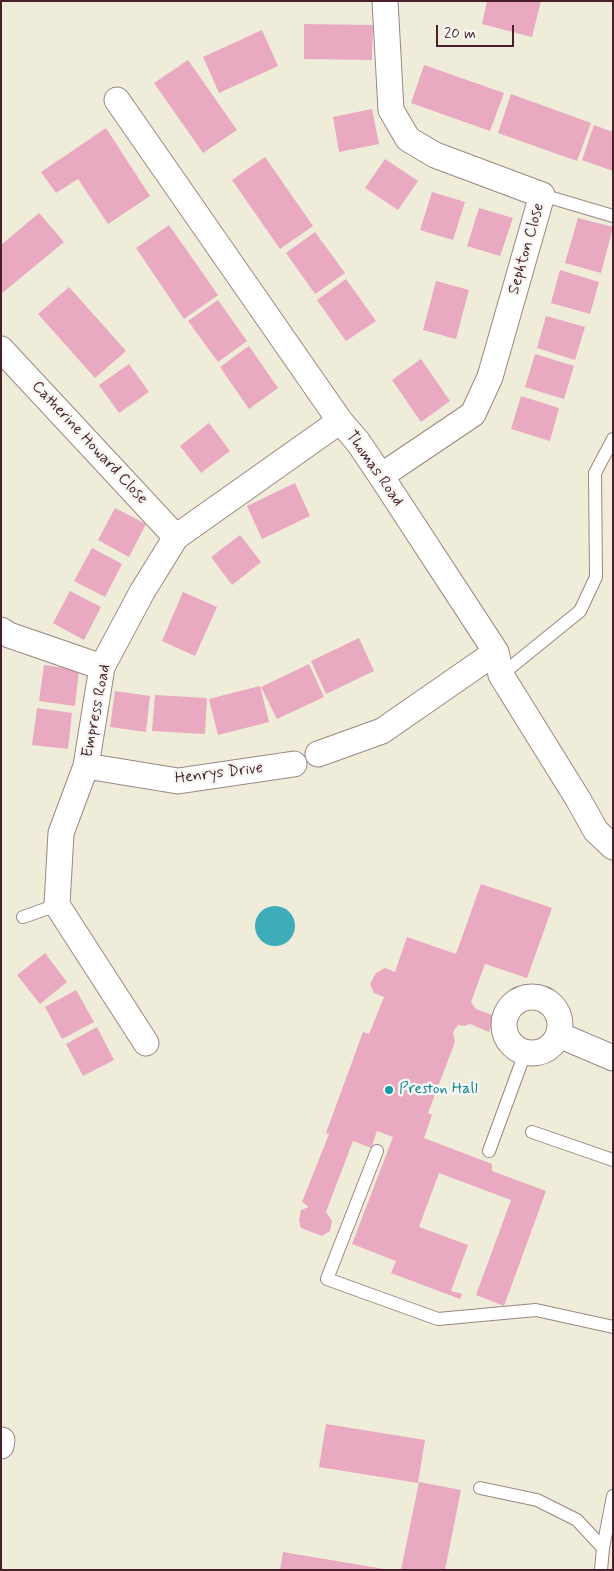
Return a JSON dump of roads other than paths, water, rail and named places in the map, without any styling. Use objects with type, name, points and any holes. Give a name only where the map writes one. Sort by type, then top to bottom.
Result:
[{"type":"street","name":"Sephton Close","points":[[381,476],[473,414],[490,377],[542,195],[436,155],[408,139],[392,110],[385,1]]},
{"type":"street","name":"Thomas Road","points":[[117,100],[340,421],[358,442],[381,476],[498,663],[596,831],[613,847]]},
{"type":"street","name":"Catherine Howard Close","points":[[1,349],[176,537]]},
{"type":"street","name":"Empress Road","points":[[57,905],[61,833],[86,766],[102,667],[142,592],[176,537],[340,421]]},
{"type":"street","points":[[1,630],[9,635],[102,667]]},
{"type":"street","points":[[318,754],[382,731],[498,663]]},
{"type":"street","name":"Henrys Drive","points":[[86,766],[178,781],[294,764]]},
{"type":"street","points":[[57,905],[146,1043]]},
{"type":"street","points":[[528,996],[537,996],[546,1000],[559,1015],[559,1034],[549,1048],[542,1052],[525,1053],[516,1049],[504,1034],[505,1014],[510,1006],[518,1000],[528,996]]},
{"type":"street","points":[[559,1034],[613,1058]]},
{"type":"lane","points":[[542,195],[613,216]]},
{"type":"lane","points":[[498,663],[580,611],[596,577],[595,473],[613,440]]},
{"type":"lane","points":[[23,917],[57,905]]},
{"type":"lane","points":[[489,1151],[525,1053]]},
{"type":"lane","points":[[532,1132],[613,1160]]},
{"type":"lane","points":[[377,1151],[328,1279],[438,1319],[536,1310],[613,1327]]},
{"type":"lane","points":[[480,1488],[537,1500],[577,1520],[603,1548]]},
{"type":"lane","points":[[601,1570],[603,1548],[613,1496]]},
{"type":"water","points":[[279,906],[286,909],[292,915],[295,926],[294,934],[286,943],[279,946],[271,946],[264,943],[256,934],[255,922],[258,915],[267,907]]},
{"type":"place","name":"Preston Hall","points":[[389,1090]]}]
